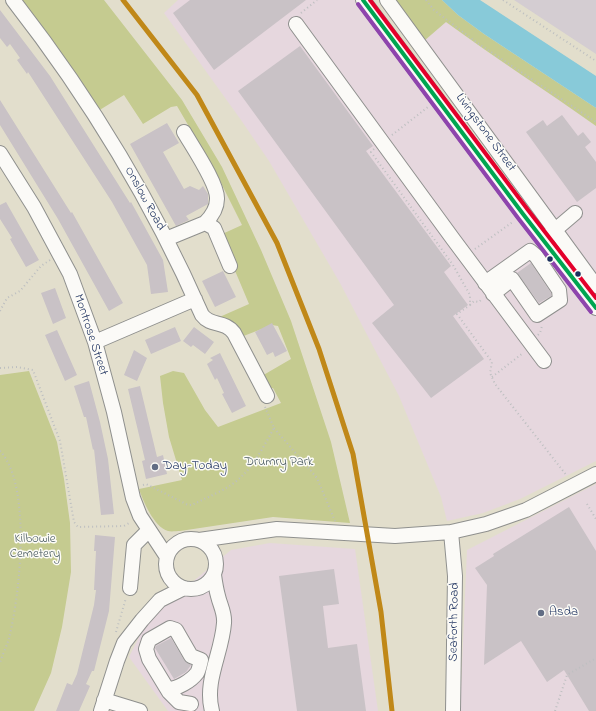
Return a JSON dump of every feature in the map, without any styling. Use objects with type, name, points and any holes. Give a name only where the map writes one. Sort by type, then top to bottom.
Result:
[{"type":"street","name":"Onslow Road","points":[[13,0],[54,54],[119,155],[166,239],[205,319],[210,322],[223,324],[230,327],[267,396]]},
{"type":"street","name":"Livingstone Street","points":[[363,0],[542,240],[596,308]]},
{"type":"street","name":"Livingstone Street","points":[[387,0],[596,286]]},
{"type":"street","points":[[297,19],[465,256],[544,361]]},
{"type":"street","points":[[166,239],[205,223],[212,216],[216,208],[218,198],[210,178],[184,132]]},
{"type":"street","name":"Montrose Street","points":[[0,153],[34,207],[70,274],[95,342],[120,436],[130,487],[140,516],[167,557]]},
{"type":"street","points":[[542,240],[575,213]]},
{"type":"street","points":[[205,223],[214,228],[230,266]]},
{"type":"street","points":[[530,251],[536,256],[559,290],[560,300],[537,314],[512,280],[489,288],[503,270],[530,251]]},
{"type":"street","points":[[95,342],[195,299]]},
{"type":"street","points":[[199,540],[210,547],[216,558],[216,569],[214,575],[206,584],[192,589],[184,588],[171,579],[166,568],[167,557],[171,549],[178,542],[185,540],[230,537],[277,529],[340,534],[395,536],[451,532],[486,524],[526,510],[596,474]]},
{"type":"street","points":[[130,588],[134,545],[149,530],[178,542]]},
{"type":"street","name":"Seaforth Road","points":[[451,532],[455,576],[453,711]]},
{"type":"street","points":[[216,558],[230,537]]},
{"type":"street","points":[[160,600],[168,573]]},
{"type":"street","points":[[212,711],[210,702],[211,681],[218,655],[224,622],[223,611],[218,596],[214,575]]},
{"type":"street","points":[[200,587],[218,596]]},
{"type":"street","points":[[140,711],[102,705],[117,661],[124,643],[160,600],[184,588]]},
{"type":"street","points":[[168,689],[184,684],[197,673],[201,660],[192,656],[176,630],[170,628],[149,640],[146,649],[148,659],[168,689],[179,702],[191,704],[181,692],[184,684]]},
{"type":"path","points":[[297,19],[317,0]]},
{"type":"path","points":[[426,0],[434,10],[476,42],[596,122]]},
{"type":"path","points":[[503,0],[596,61]]},
{"type":"path","points":[[438,100],[371,152],[454,265],[470,295],[470,305],[457,314],[492,362],[490,373],[495,384],[568,476]]},
{"type":"path","points":[[465,256],[523,214]]},
{"type":"path","points":[[0,311],[7,298],[20,291],[41,266],[60,254]]},
{"type":"path","points":[[0,368],[17,367],[34,370],[60,441],[74,522],[78,526],[124,526],[140,516]]},
{"type":"path","points":[[267,396],[264,405],[274,428],[317,478],[340,534]]},
{"type":"path","points":[[130,487],[146,484],[188,505],[192,505],[234,483],[244,475],[274,428]]},
{"type":"path","points":[[0,451],[7,458],[13,472],[20,510],[18,586],[9,638],[0,663]]},
{"type":"path","points":[[587,504],[596,519]]},
{"type":"path","points":[[124,643],[114,638],[130,588]]},
{"type":"path","points":[[555,711],[567,675],[596,658]]},
{"type":"shaded area","points":[[178,0],[363,0],[596,308],[596,461],[520,499],[483,513],[447,521],[441,497],[399,396],[340,283],[269,161],[164,13]]},
{"type":"shaded area","points":[[514,0],[596,0],[596,54]]},
{"type":"shaded area","points":[[446,22],[596,126],[596,286],[420,43]]},
{"type":"shaded area","points":[[596,484],[596,711],[460,711],[467,550]]},
{"type":"shaded area","points":[[270,543],[355,549],[378,711],[168,711],[129,657],[144,627],[167,603],[231,550]]},
{"type":"green space","name":"Drumry Park","points":[[16,0],[104,0],[182,100],[222,167],[261,250],[291,321],[331,442],[350,523],[273,517],[180,531],[168,531],[163,529],[158,524],[150,513],[139,489],[182,480],[169,437],[160,376],[173,371],[184,373],[205,410],[218,427],[281,403],[273,388],[266,389],[260,377],[291,359],[278,326],[272,325],[241,337],[215,319],[249,304],[220,235],[242,225],[215,171],[177,106],[171,107],[143,124],[124,95],[98,111]]},
{"type":"green space","points":[[392,0],[442,0],[458,15],[484,34],[596,108],[596,126],[446,22],[424,41]]},
{"type":"green space","name":"Kilbowie Cemetery","points":[[29,371],[57,442],[70,523],[71,572],[62,627],[51,673],[34,711],[0,711],[0,375]]},
{"type":"water","points":[[442,0],[480,0],[596,76],[596,108],[484,34],[458,15]]},
{"type":"building","points":[[190,0],[306,0],[214,70],[173,13]]},
{"type":"building","points":[[0,10],[50,76],[130,203],[131,202],[163,260],[168,292],[151,294],[147,265],[112,202],[28,72],[27,74],[17,60],[20,58],[10,44],[7,47],[0,38]]},
{"type":"building","points":[[300,46],[373,146],[366,151],[451,266],[444,272],[468,305],[453,316],[484,359],[431,398],[372,323],[394,305],[238,91]]},
{"type":"building","points":[[0,100],[71,213],[72,212],[123,303],[109,311],[58,219],[0,125]]},
{"type":"building","points":[[562,115],[578,136],[583,132],[591,142],[585,147],[596,162],[596,188],[577,202],[526,132],[543,120],[547,126]]},
{"type":"building","points":[[167,123],[179,143],[163,152],[184,189],[190,186],[199,190],[203,186],[208,194],[208,204],[186,216],[189,220],[176,226],[130,144]]},
{"type":"building","points":[[6,202],[39,260],[26,267],[10,239],[12,238],[0,219],[0,205]]},
{"type":"building","points":[[531,263],[551,293],[551,296],[539,303],[517,273]]},
{"type":"building","points":[[223,271],[236,297],[215,307],[202,281]]},
{"type":"building","points":[[55,288],[66,318],[53,324],[41,293]]},
{"type":"building","points":[[272,323],[287,351],[275,357],[273,352],[267,355],[255,332]]},
{"type":"building","points":[[175,327],[181,341],[151,354],[145,340]]},
{"type":"building","points":[[194,327],[214,342],[205,354],[193,345],[191,347],[183,341]]},
{"type":"building","points":[[57,330],[77,375],[65,381],[45,335]]},
{"type":"building","points":[[134,350],[147,358],[137,381],[124,375]]},
{"type":"building","points":[[220,353],[246,406],[232,413],[222,394],[224,393],[217,378],[215,380],[207,364],[213,360],[210,358]]},
{"type":"building","points":[[89,381],[108,459],[114,514],[101,515],[94,449],[93,450],[86,417],[84,417],[74,386]]},
{"type":"building","points":[[140,386],[157,457],[163,455],[167,474],[146,479],[142,461],[145,460],[128,389]]},
{"type":"building","name":"Asda","points":[[569,507],[596,551],[596,711],[589,711],[564,670],[547,682],[521,641],[484,665],[487,585],[475,568],[494,556],[493,554]]},
{"type":"building","points":[[95,535],[115,537],[109,611],[94,671],[92,671],[86,684],[90,686],[79,711],[56,711],[67,683],[72,685],[77,674],[94,605],[96,590],[94,590],[96,551],[94,551]]},
{"type":"building","points":[[334,569],[339,604],[323,606],[328,648],[357,644],[366,711],[297,711],[279,576]]},
{"type":"building","points":[[171,638],[184,660],[191,665],[186,672],[174,679],[155,648]]},
{"type":"transit line","points":[[123,0],[197,95],[277,243],[319,349],[353,454],[381,612],[392,711]]},
{"type":"transit line","points":[[363,0],[523,214],[596,308]]},
{"type":"transit line","points":[[370,0],[596,298]]},
{"type":"transit line","points":[[358,4],[518,218],[591,312]]},
{"type":"place","name":"Day-Today","points":[[155,467]]},
{"type":"place","name":"Asda","points":[[541,613]]}]
